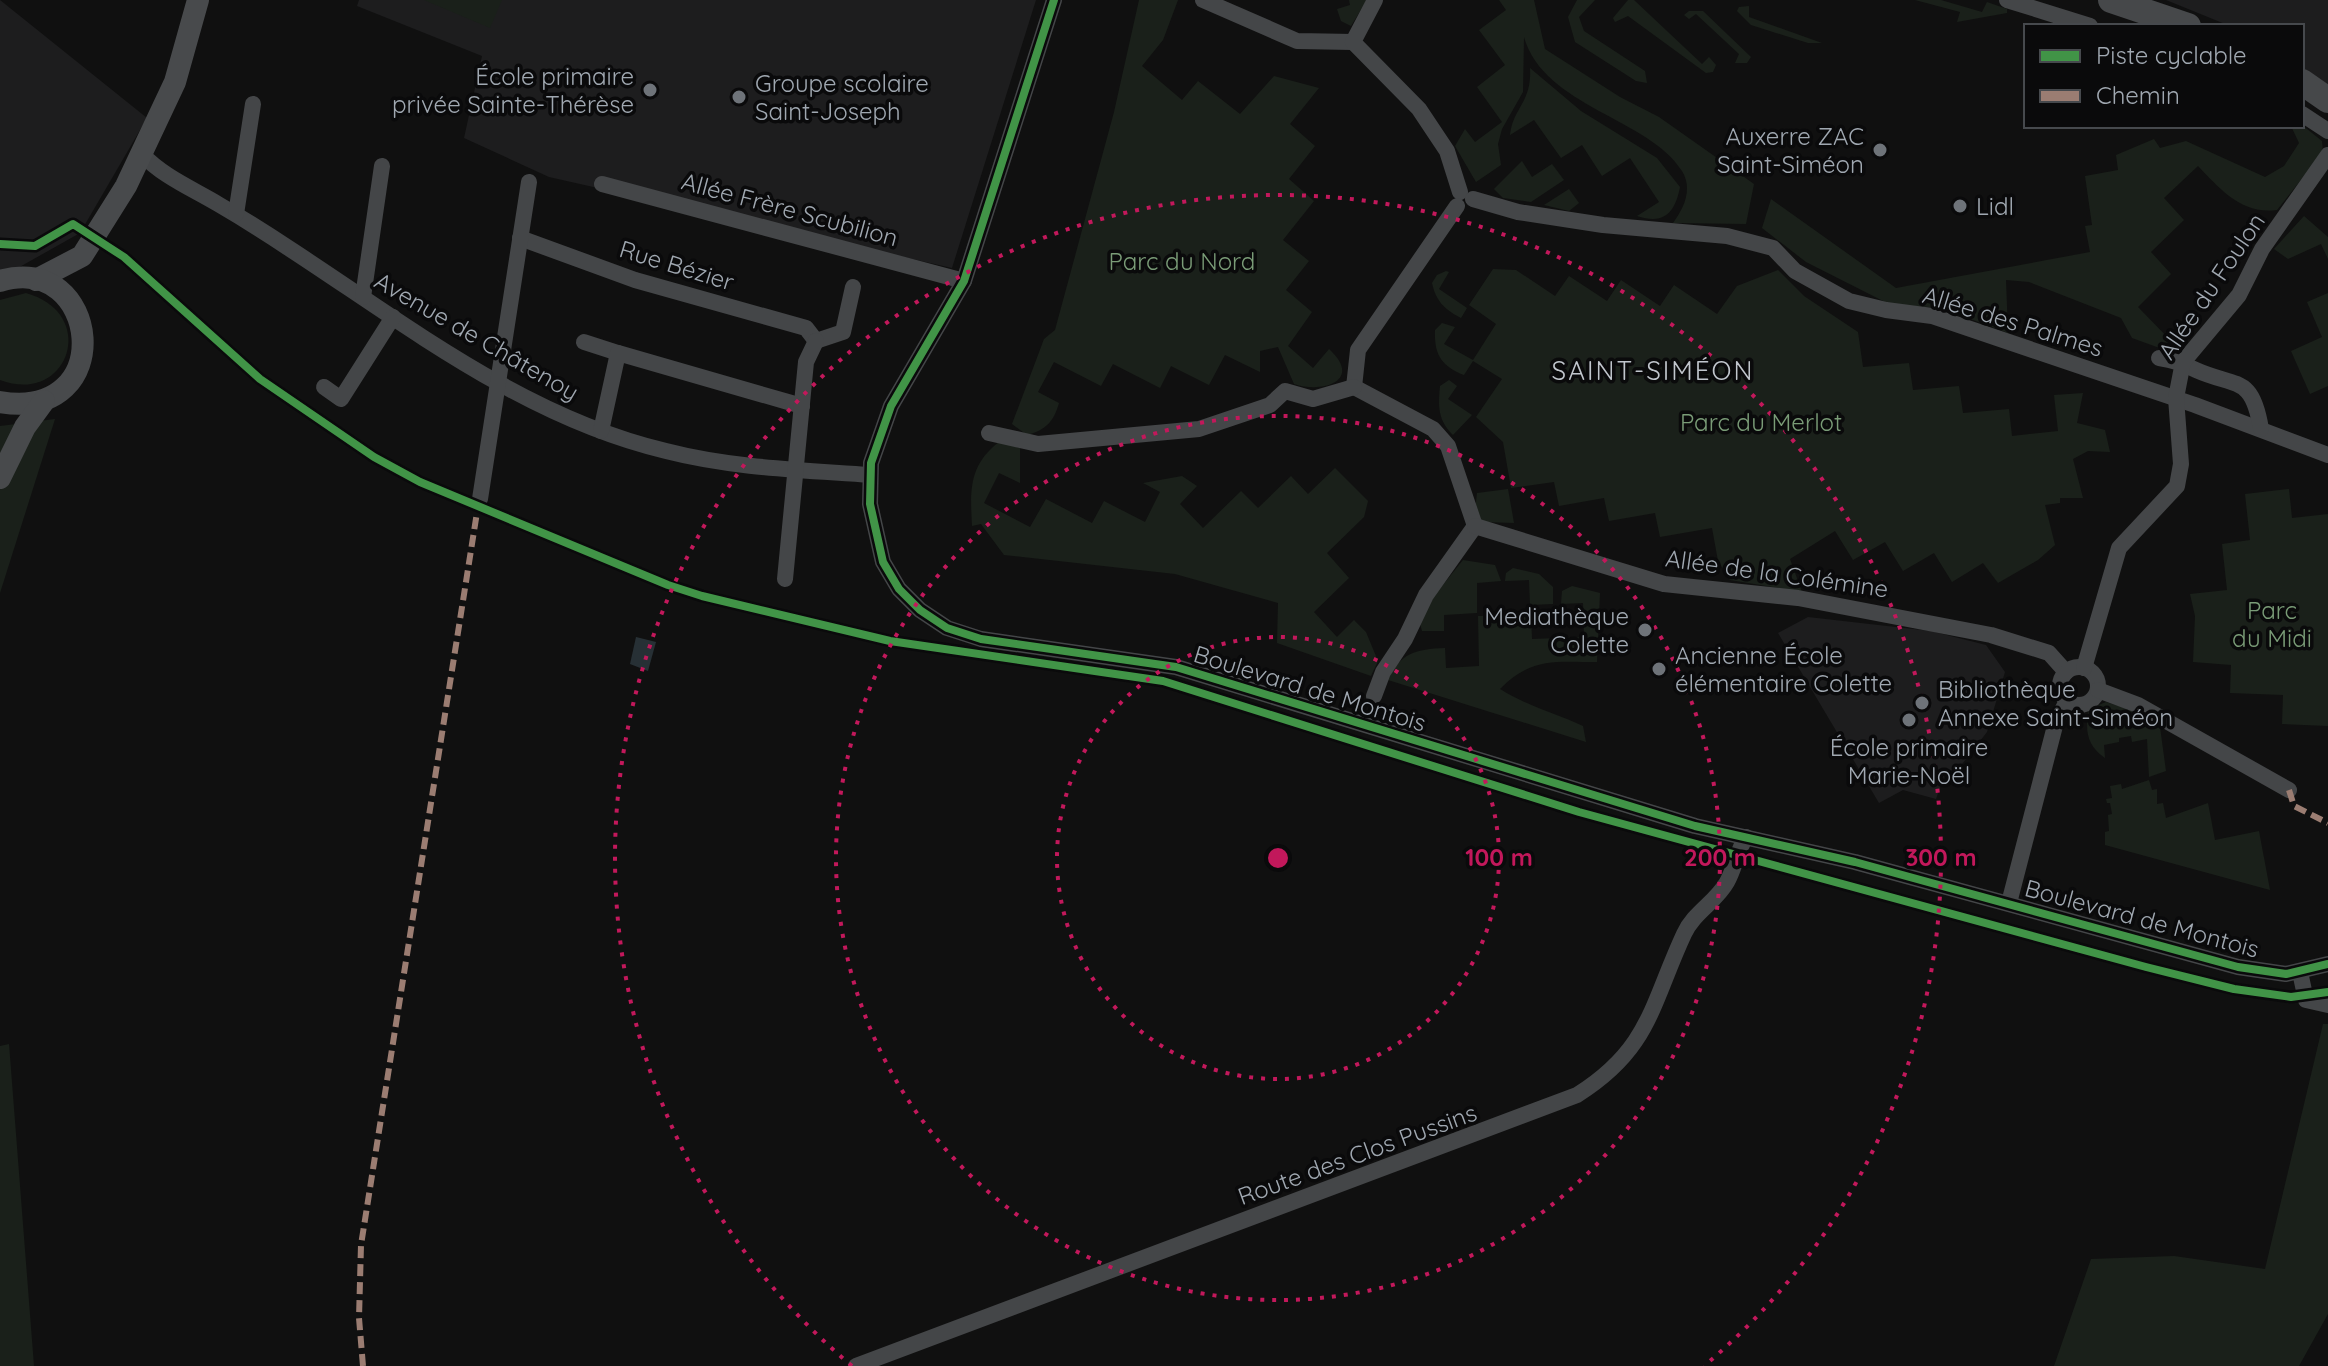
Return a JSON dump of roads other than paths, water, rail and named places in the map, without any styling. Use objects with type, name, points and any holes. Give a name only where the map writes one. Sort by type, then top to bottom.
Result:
[{"type":"main road","points":[[2111,0],[2182,24]]},
{"type":"main road","points":[[2304,83],[2328,100]]},
{"type":"street","points":[[71,303],[82,256],[142,154],[175,82],[198,0]]},
{"type":"street","name":"Boulevard de Montois","points":[[1054,0],[964,281],[891,406],[870,475],[873,530],[883,562],[909,600],[947,628],[981,639],[1176,667],[1695,826],[2009,903],[2238,967],[2261,972],[2300,972],[2328,964]]},
{"type":"street","points":[[1203,0],[1297,41],[1353,42],[1419,109],[1447,151],[1463,199],[1358,350],[1354,387]]},
{"type":"street","points":[[1353,42],[1375,0]]},
{"type":"street","points":[[2007,0],[2084,24]]},
{"type":"street","points":[[236,214],[253,104]]},
{"type":"street","points":[[2304,115],[2328,131]]},
{"type":"street","name":"Avenue de Châtenoy","points":[[142,154],[178,181],[236,214],[393,317],[498,381],[601,431],[706,460],[870,475]]},
{"type":"street","name":"Allée du Foulon","points":[[2084,668],[2119,548],[2177,486],[2181,464],[2176,398],[2183,362],[2239,295],[2262,249],[2328,155]]},
{"type":"street","points":[[363,297],[382,166]]},
{"type":"street","points":[[480,499],[529,182]]},
{"type":"street","name":"Allée Frère Scubilion","points":[[602,184],[964,281]]},
{"type":"street","name":"Allée des Palmes","points":[[1463,199],[1518,212],[1603,225],[1727,236],[1773,248],[1795,271],[1849,301],[1932,316],[2176,398],[2328,455]]},
{"type":"street","name":"Rue Bézier","points":[[520,238],[635,280],[806,328],[816,341]]},
{"type":"street","points":[[36,280],[82,256]]},
{"type":"street","points":[[0,402],[22,406],[44,401],[63,390],[76,373],[84,351],[83,328],[71,303],[58,289],[36,280],[1,279]]},
{"type":"street","points":[[785,579],[806,362],[816,341],[843,332],[853,287]]},
{"type":"street","points":[[324,387],[341,399],[393,317]]},
{"type":"street","points":[[584,342],[802,406]]},
{"type":"street","points":[[601,431],[618,353]]},
{"type":"street","points":[[2159,358],[2183,362],[2196,370],[2236,381],[2249,392],[2258,411],[2261,429]]},
{"type":"street","points":[[989,433],[1038,444],[1199,429],[1270,405],[1285,391],[1313,399],[1354,387],[1433,429],[1448,446],[1475,526],[1426,595],[1405,639],[1383,672],[1374,696]]},
{"type":"street","points":[[0,478],[10,452],[44,401]]},
{"type":"street","points":[[0,402],[10,417],[10,452]]},
{"type":"street","name":"Allée de la Colémine","points":[[1475,526],[1664,584],[1798,598],[1943,623],[2039,648],[2056,659],[2066,672]]},
{"type":"street","points":[[2084,668],[2093,674],[2098,690],[2088,703],[2077,705],[2067,701],[2060,688],[2066,672],[2084,668]]},
{"type":"street","points":[[2098,690],[2138,705],[2289,790]]},
{"type":"street","points":[[2009,903],[2056,722],[2067,701]]},
{"type":"street","name":"Route des Clos Pussins","points":[[856,1366],[1577,1095],[1611,1070],[1647,1027],[1684,933],[1696,913],[1727,883],[1735,853],[1746,837]]},
{"type":"street","points":[[2300,972],[2306,1000],[2328,1005]]},
{"type":"place","name":"École primaire privée Sainte-Thérèse","points":[[650,90]]},
{"type":"place","name":"Groupe scolaire Saint-Joseph","points":[[739,97]]},
{"type":"place","name":"Auxerre ZAC Saint-Siméon","points":[[1880,150]]},
{"type":"place","name":"Lidl","points":[[1960,206]]},
{"type":"place","name":"Mediathèque Colette","points":[[1645,630]]},
{"type":"place","name":"Ancienne École élémentaire Colette","points":[[1659,669]]},
{"type":"place","name":"Bibliothèque Annexe Saint-Siméon","points":[[1922,703]]},
{"type":"place","name":"École primaire Marie-Noël","points":[[1909,720]]},
{"type":"district","name":"SAINT-SIMÉON","points":[[1653,370]]},
{"type":"park label","name":"Parc du Nord","points":[[1182,261]]},
{"type":"park label","name":"Parc du Merlot","points":[[1761,422]]},
{"type":"park label","name":"Parc du Midi","points":[[2272,624]]}]
